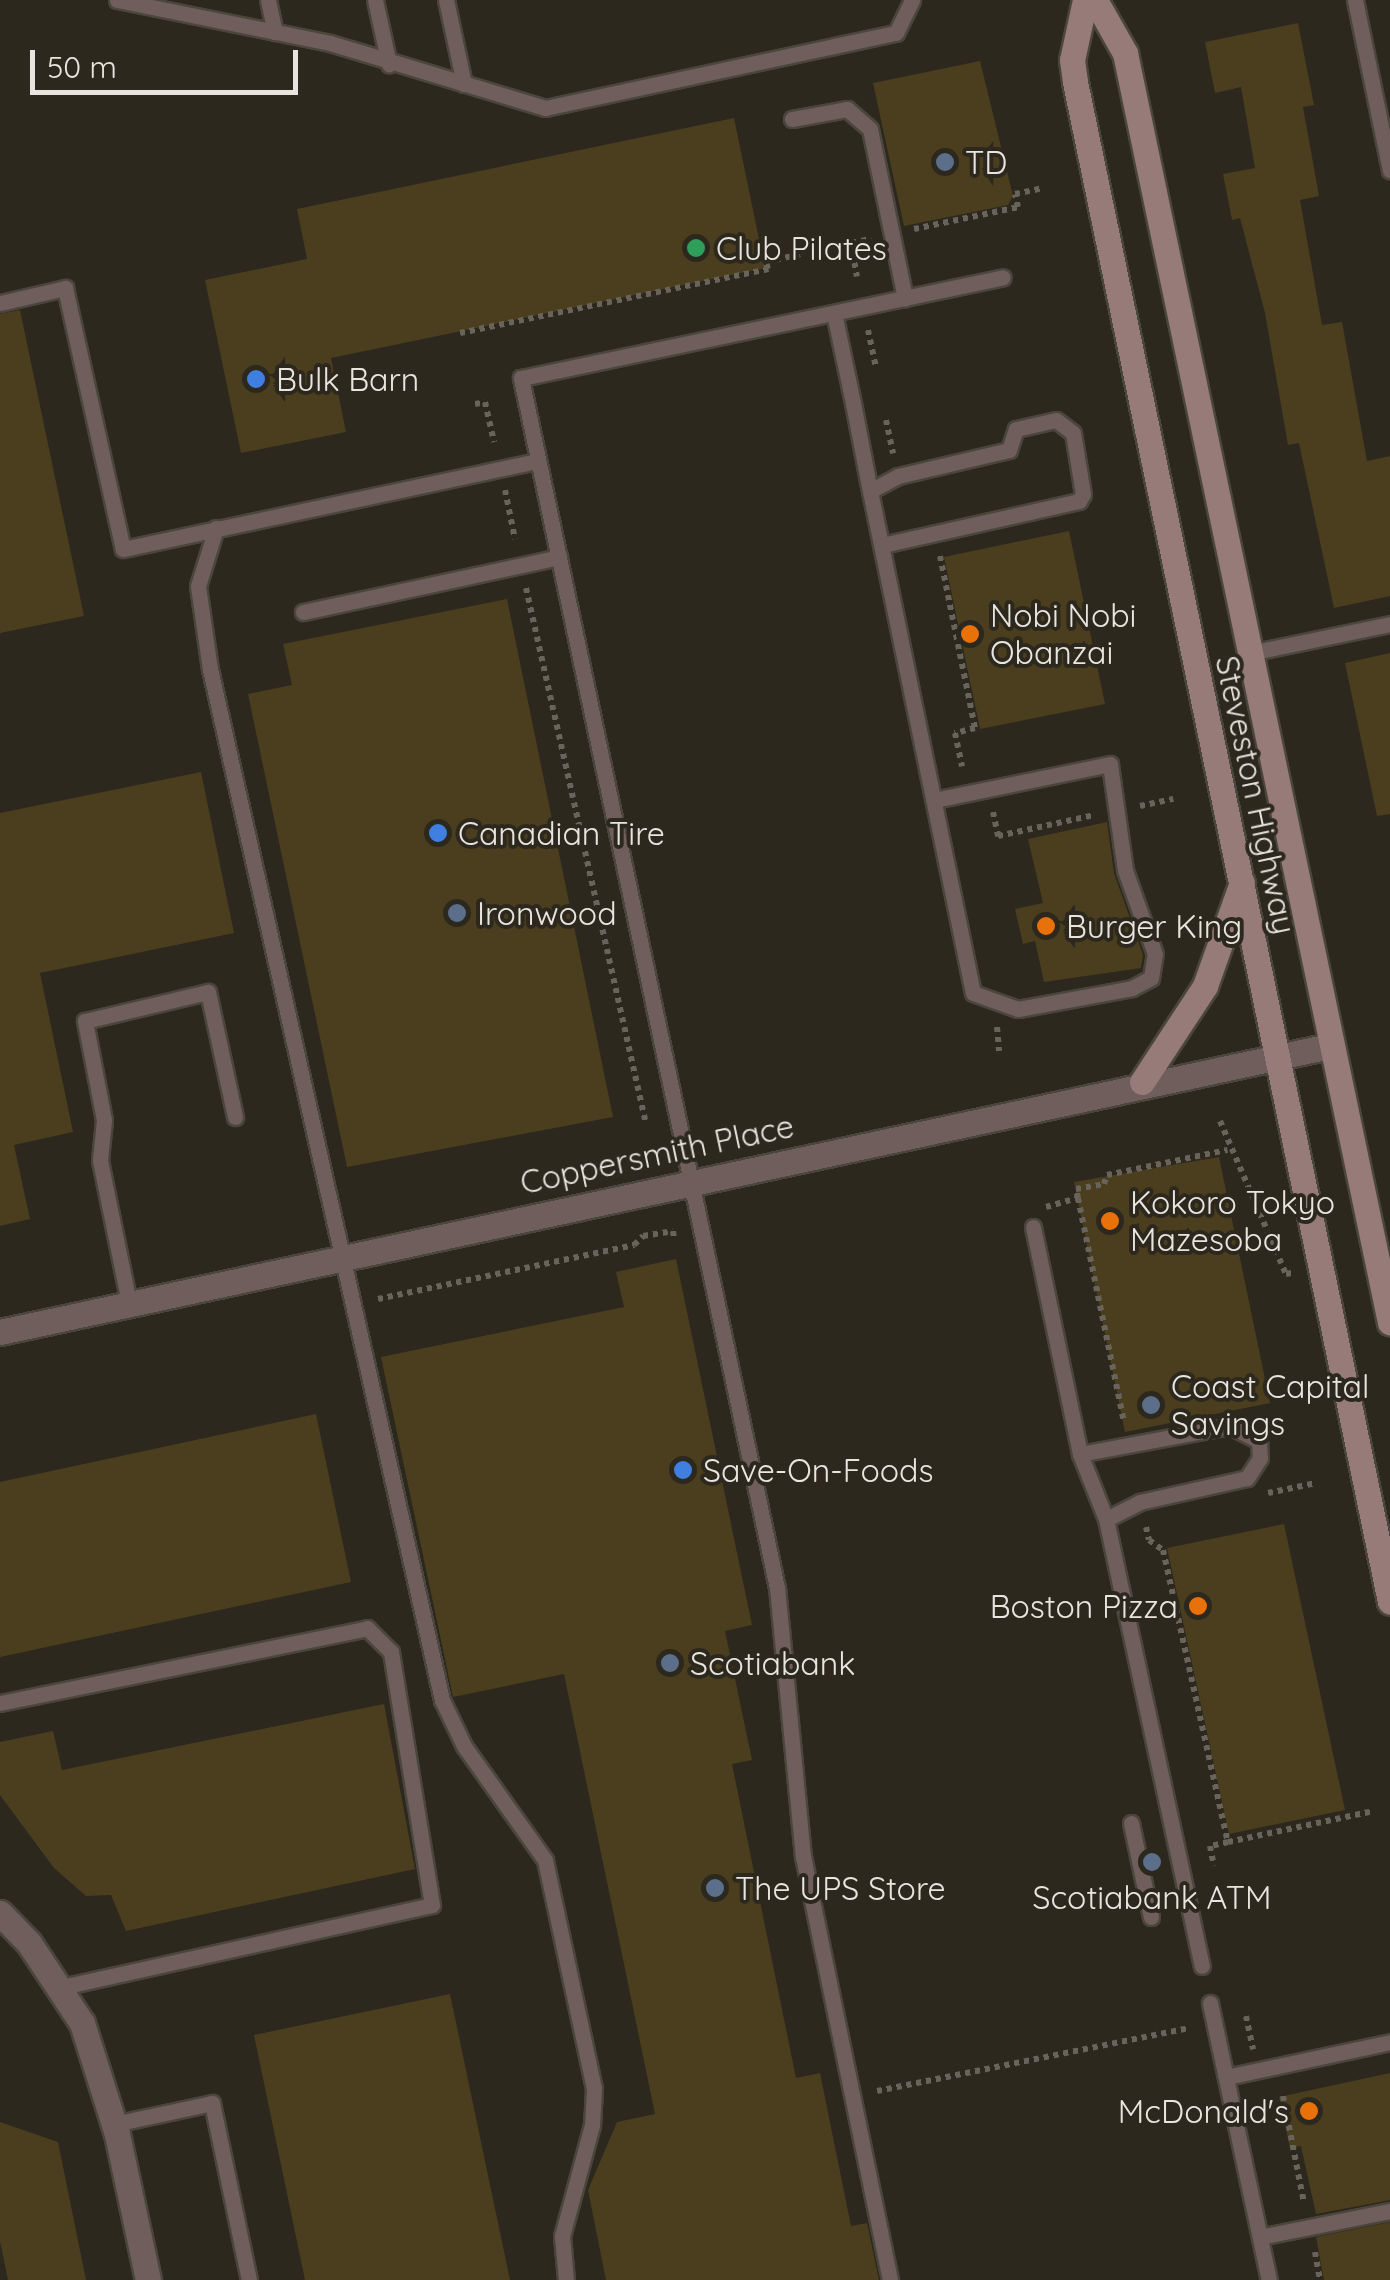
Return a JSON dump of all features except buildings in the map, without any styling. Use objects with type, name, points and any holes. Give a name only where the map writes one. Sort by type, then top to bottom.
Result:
[{"type":"main road","name":"Steveston Highway","points":[[1085,0],[1072,60],[1075,82],[1390,1602]]},
{"type":"main road","name":"Steveston Highway","points":[[1095,0],[1125,53],[1390,1323]]},
{"type":"main road","points":[[1142,1082],[1204,986],[1242,882]]},
{"type":"street","name":"Coppersmith Place","points":[[0,1332],[694,1178],[1330,1046]]},
{"type":"street","points":[[0,1913],[82,2023],[114,2124],[148,2280]]},
{"type":"lane","points":[[116,0],[164,5],[275,32],[544,108],[896,33],[912,0]]},
{"type":"lane","points":[[268,0],[275,32]]},
{"type":"lane","points":[[375,0],[389,64]]},
{"type":"lane","points":[[446,0],[464,84]]},
{"type":"lane","points":[[1356,0],[1390,170]]},
{"type":"lane","points":[[792,120],[846,110],[870,130],[905,298]]},
{"type":"lane","points":[[890,2280],[802,1857],[776,1588],[694,1178],[521,378],[1003,277]]},
{"type":"lane","points":[[0,303],[65,288],[123,550],[538,461]]},
{"type":"lane","points":[[834,314],[973,993],[1018,1010],[1132,988],[1152,978],[1156,954],[1125,870],[1110,764],[934,800]]},
{"type":"lane","points":[[870,491],[898,476],[1009,450],[1016,429],[1064,423],[1073,433],[1084,494],[1079,501],[882,545]]},
{"type":"lane","points":[[216,528],[198,586],[210,669],[330,1213],[358,1303],[447,1718],[532,1837],[553,1888],[594,2098],[565,2218],[566,2280]]},
{"type":"lane","points":[[304,612],[559,558]]},
{"type":"lane","points":[[1250,653],[1390,624]]},
{"type":"lane","points":[[129,1303],[100,1160],[104,1120],[85,1021],[208,992],[236,1117]]},
{"type":"lane","points":[[1033,1227],[1080,1454],[1106,1519],[1202,1966]]},
{"type":"lane","points":[[1080,1454],[1230,1426],[1259,1442],[1260,1458],[1247,1478],[1140,1502],[1106,1519]]},
{"type":"lane","points":[[0,1703],[367,1628],[392,1652],[432,1905],[59,1988]]},
{"type":"lane","points":[[1131,1823],[1151,1917]]},
{"type":"lane","points":[[1210,2003],[1269,2280]]},
{"type":"lane","points":[[1226,2077],[1390,2042]]},
{"type":"lane","points":[[114,2124],[212,2103],[248,2280]]},
{"type":"lane","points":[[1260,2237],[1390,2211]]},
{"type":"path","points":[[902,232],[1018,207],[1016,194],[1044,188]]},
{"type":"path","points":[[842,245],[850,243],[857,276]]},
{"type":"path","points":[[460,334],[768,269],[766,262],[800,254]]},
{"type":"path","points":[[865,318],[876,368]]},
{"type":"path","points":[[476,404],[485,402],[494,442]]},
{"type":"path","points":[[886,420],[893,455]]},
{"type":"path","points":[[504,489],[515,540]]},
{"type":"path","points":[[937,546],[975,728],[955,733],[962,766]]},
{"type":"path","points":[[526,587],[646,1124]]},
{"type":"path","points":[[1143,805],[1173,799]]},
{"type":"path","points":[[982,811],[993,809],[998,836],[1100,814]]},
{"type":"path","points":[[997,1023],[999,1051]]},
{"type":"path","points":[[1220,1121],[1227,1150],[1286,1274]]},
{"type":"path","points":[[1126,1435],[1076,1189],[1104,1184],[1107,1175],[1227,1150]]},
{"type":"path","points":[[1033,1227],[1048,1203],[1078,1198]]},
{"type":"path","points":[[358,1303],[634,1245],[672,1231],[676,1246]]},
{"type":"path","points":[[1145,1521],[1149,1540],[1163,1550],[1228,1842]]},
{"type":"path","points":[[1214,1866],[1210,1846],[1374,1811]]},
{"type":"path","points":[[1246,2016],[1254,2054]]},
{"type":"path","points":[[876,2091],[1189,2028]]},
{"type":"path","points":[[1284,2096],[1307,2217]]},
{"type":"path","points":[[1312,2241],[1320,2280]]},
{"type":"place","name":"TD","points":[[945,162]]},
{"type":"place","name":"Club Pilates","points":[[696,248]]},
{"type":"place","name":"Bulk Barn","points":[[256,379]]},
{"type":"place","name":"Nobi Nobi Obanzai","points":[[970,634]]},
{"type":"place","name":"Canadian Tire","points":[[438,833]]},
{"type":"place","name":"Ironwood","points":[[457,913]]},
{"type":"place","name":"Burger King","points":[[1046,926]]},
{"type":"place","name":"Kokoro Tokyo Mazesoba","points":[[1110,1221]]},
{"type":"place","name":"Coast Capital Savings","points":[[1151,1405]]},
{"type":"place","name":"Save-On-Foods","points":[[683,1470]]},
{"type":"place","name":"Boston Pizza","points":[[1198,1606]]},
{"type":"place","name":"Scotiabank","points":[[670,1663]]},
{"type":"place","name":"Scotiabank ATM","points":[[1152,1862]]},
{"type":"place","name":"The UPS Store","points":[[715,1888]]},
{"type":"place","name":"McDonald's","points":[[1309,2111]]}]
